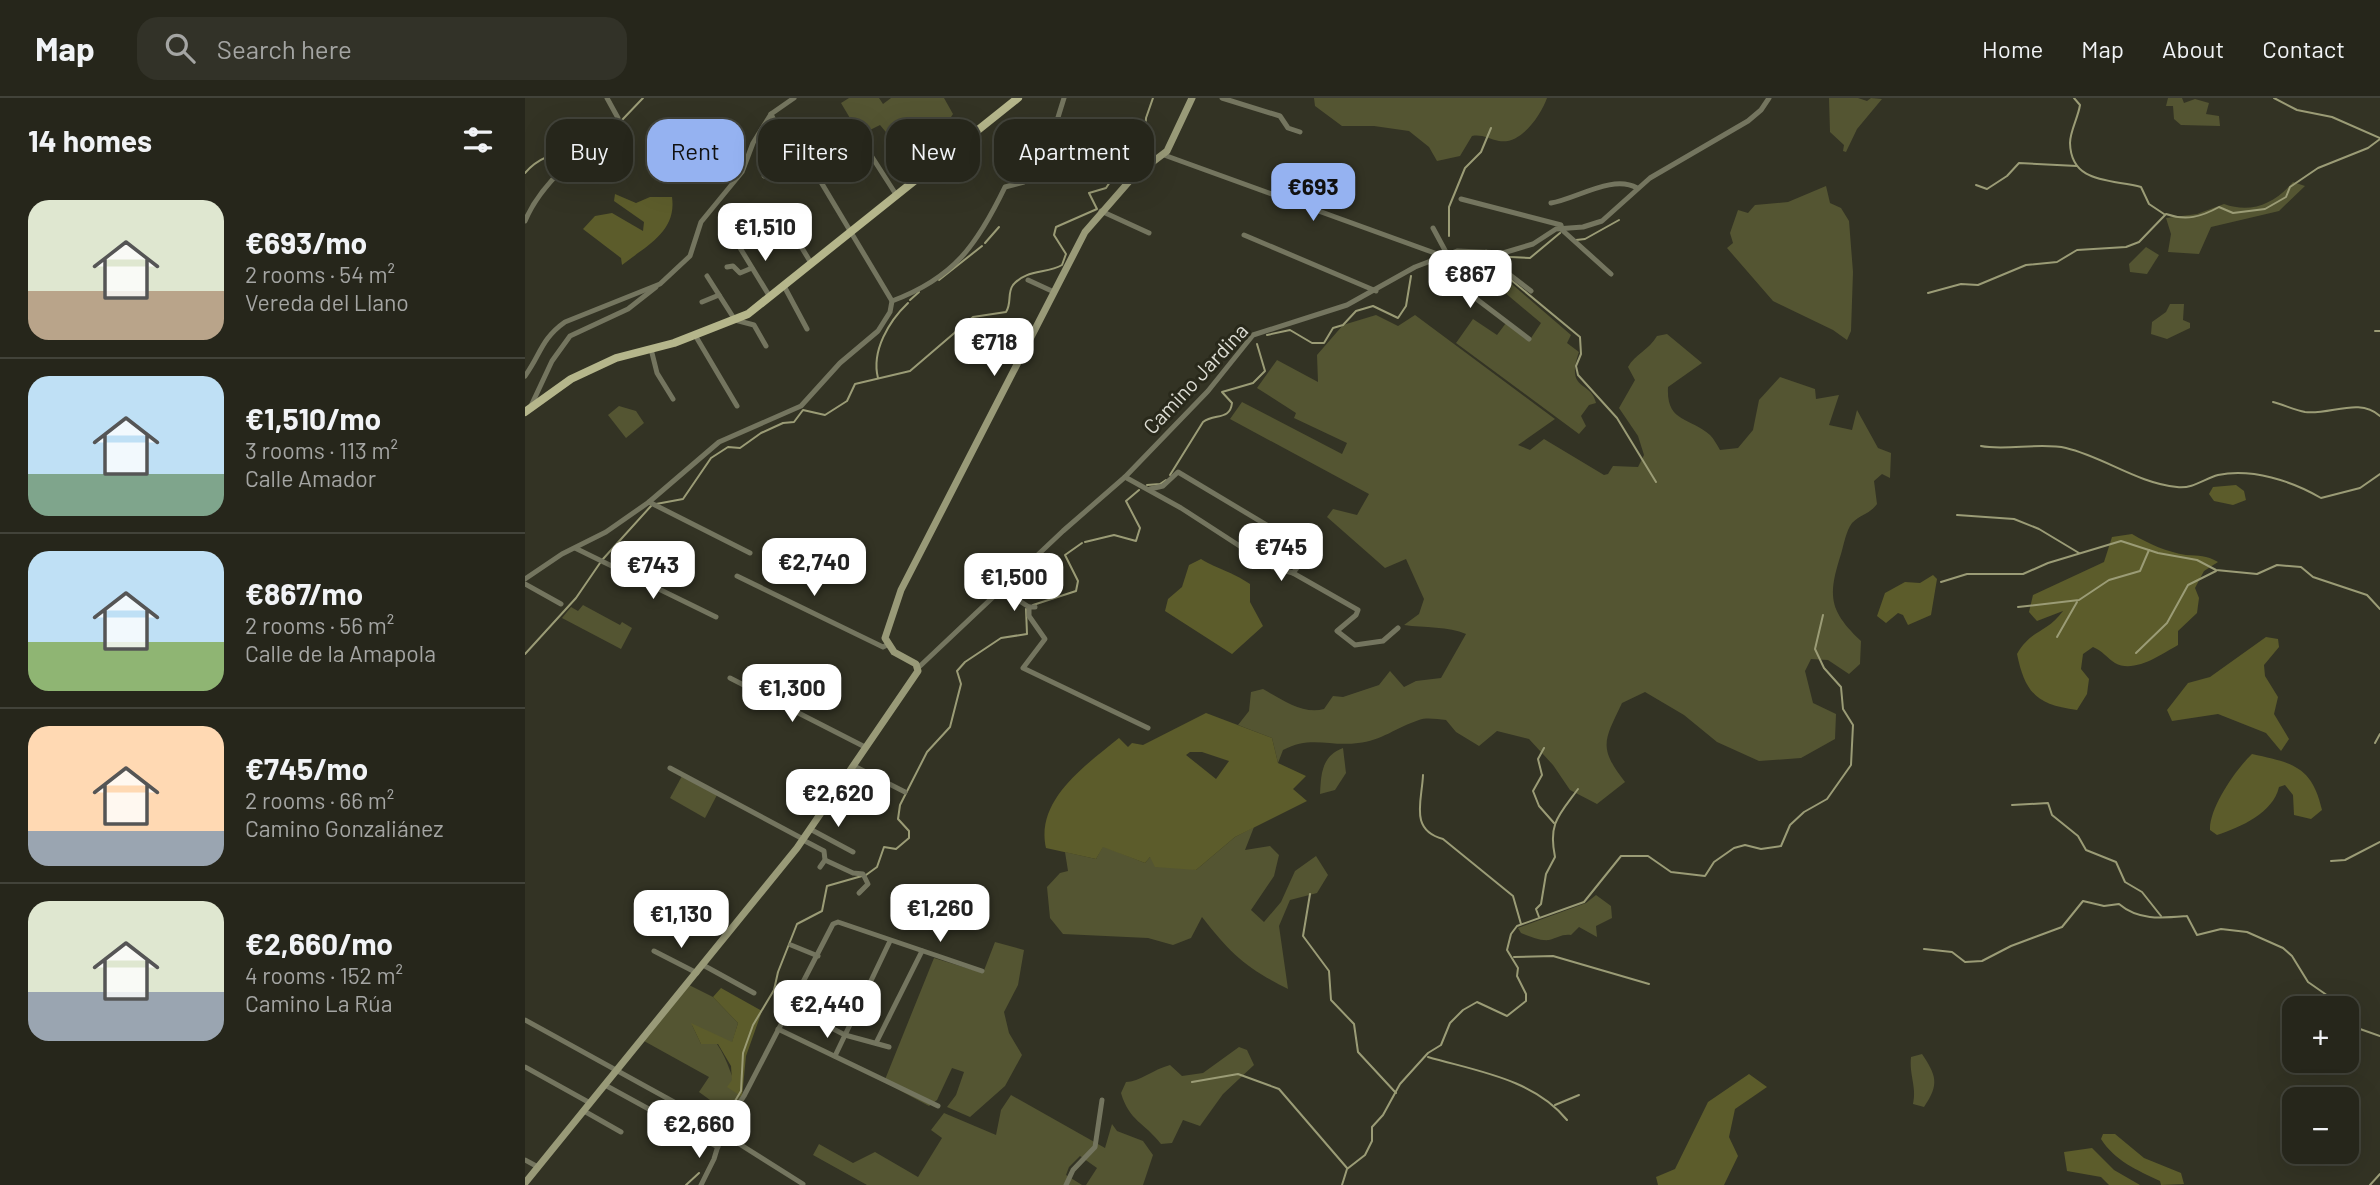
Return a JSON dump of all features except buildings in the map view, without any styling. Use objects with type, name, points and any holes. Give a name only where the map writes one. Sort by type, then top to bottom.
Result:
[{"type":"main road","points":[[528,410],[571,379],[628,353],[651,349],[735,320],[770,297],[1019,98]]},
{"type":"main road","points":[[525,1182],[803,839],[919,667],[887,645],[887,629],[901,590],[1085,232],[1133,177],[1164,155],[1181,127],[1192,98]]},
{"type":"street","points":[[525,221],[538,193],[595,142],[617,127],[618,118],[607,98]]},
{"type":"street","points":[[528,410],[552,361],[570,336],[628,309],[690,256],[701,222],[742,172],[753,144],[771,114],[794,98]]},
{"type":"street","points":[[893,301],[911,294],[960,261],[992,213],[1005,187],[1024,182],[1030,164],[1055,127],[1064,98]]},
{"type":"street","points":[[1222,98],[1280,116],[1288,128],[1300,132]]},
{"type":"street","name":"Camino Jardina","points":[[919,667],[1125,477],[1208,391],[1253,335],[1325,313],[1376,291],[1445,255],[1461,250],[1519,250],[1562,229],[1602,221],[1637,188],[1748,121],[1761,110],[1769,98]]},
{"type":"street","points":[[525,579],[652,503],[719,442],[801,406],[840,363],[878,331],[890,312],[893,301],[832,197],[804,159],[793,159],[780,166],[770,177],[764,176],[765,158],[775,122],[771,114]]},
{"type":"street","points":[[1164,155],[1445,255]]},
{"type":"street","points":[[872,156],[897,196]]},
{"type":"street","points":[[1551,203],[1596,188],[1630,184],[1637,188]]},
{"type":"street","points":[[1461,199],[1560,225],[1611,274]]},
{"type":"street","points":[[1101,211],[1149,233]]},
{"type":"street","points":[[782,215],[812,264]]},
{"type":"street","points":[[1433,228],[1445,255]]},
{"type":"street","points":[[1244,235],[1376,291]]},
{"type":"street","points":[[737,243],[770,297]]},
{"type":"street","points":[[1486,252],[1488,258],[1531,291]]},
{"type":"street","points":[[1432,260],[1441,272],[1529,339]]},
{"type":"street","points":[[727,267],[733,266],[740,273],[752,268]]},
{"type":"street","points":[[707,276],[735,320],[754,325],[766,346]]},
{"type":"street","points":[[1028,280],[1054,292]]},
{"type":"street","points":[[525,376],[537,360],[543,340],[558,327],[660,284]]},
{"type":"street","points":[[784,286],[807,329]]},
{"type":"street","points":[[702,302],[719,295]]},
{"type":"street","points":[[695,335],[737,406]]},
{"type":"street","points":[[651,349],[657,373],[673,399]]},
{"type":"street","points":[[1150,489],[1163,486],[1178,472],[1280,533]]},
{"type":"street","points":[[1125,477],[1150,489],[1272,567],[1293,573],[1358,610],[1356,615],[1337,631],[1355,645],[1383,641],[1398,628]]},
{"type":"street","points":[[652,503],[750,553]]},
{"type":"street","points":[[1293,573],[1319,540]]},
{"type":"street","points":[[575,548],[716,617]]},
{"type":"street","points":[[737,576],[883,647],[887,645]]},
{"type":"street","points":[[525,584],[561,604]]},
{"type":"street","points":[[1002,590],[1032,607],[1029,616],[1045,639],[1023,668],[1148,727]]},
{"type":"street","points":[[730,678],[866,747]]},
{"type":"street","points":[[854,765],[905,792]]},
{"type":"street","points":[[670,768],[824,851],[825,860],[820,867]]},
{"type":"street","points":[[792,791],[825,809]]},
{"type":"street","points":[[810,829],[853,852]]},
{"type":"street","points":[[825,860],[864,876],[868,884],[859,893]]},
{"type":"street","points":[[701,1185],[722,1131],[791,1007],[833,924],[838,922],[982,971]]},
{"type":"street","points":[[835,1056],[890,941]]},
{"type":"street","points":[[791,945],[818,956]]},
{"type":"street","points":[[654,951],[697,973]]},
{"type":"street","points":[[876,1044],[922,951]]},
{"type":"street","points":[[703,965],[754,993]]},
{"type":"street","points":[[813,1018],[821,1002]]},
{"type":"street","points":[[791,1007],[845,1035],[889,1047]]},
{"type":"street","points":[[525,1020],[722,1131],[803,1184]]},
{"type":"street","points":[[778,1029],[938,1106]]},
{"type":"street","points":[[525,1067],[590,1103]]},
{"type":"street","points":[[605,1085],[718,1147]]},
{"type":"street","points":[[1066,1185],[1073,1170],[1095,1147],[1102,1100]]},
{"type":"street","points":[[584,1111],[621,1132]]},
{"type":"street","points":[[525,1160],[538,1167]]},
{"type":"green space","points":[[849,98],[879,98],[883,104],[891,98],[944,98],[953,114],[950,119],[886,119],[886,132],[880,125],[872,129],[872,119],[850,119],[841,103]]},
{"type":"green space","points":[[1314,98],[1547,98],[1535,120],[1522,134],[1507,141],[1472,136],[1460,156],[1437,161],[1429,147],[1409,131],[1374,126],[1342,126],[1315,106]]},
{"type":"green space","points":[[1829,98],[1858,98],[1867,101],[1871,98],[1882,99],[1857,129],[1846,152],[1843,151],[1844,145],[1830,132]]},
{"type":"green space","points":[[2168,98],[2182,98],[2184,103],[2195,99],[2209,103],[2206,114],[2219,116],[2220,126],[2181,125],[2174,119],[2173,106],[2166,106]]},
{"type":"green space","points":[[2293,182],[2305,186],[2279,211],[2211,227],[2199,254],[2168,252],[2171,234],[2166,218],[2197,214],[2224,204],[2244,208],[2262,205],[2279,196]]},
{"type":"green space","points":[[1826,186],[1830,203],[1841,208],[1849,221],[1853,272],[1851,331],[1847,340],[1833,330],[1773,301],[1727,248],[1733,243],[1730,233],[1738,210],[1748,213],[1755,205],[1788,202]]},
{"type":"green space","points":[[2146,247],[2159,255],[2147,274],[2130,272],[2129,264]]},
{"type":"green space","points":[[1484,260],[1571,335],[1567,343],[1579,352],[1575,374],[1577,380],[1589,391],[1596,403],[1589,405],[1581,416],[1586,426],[1579,434],[1456,343],[1473,319],[1497,335],[1506,323],[1529,341],[1541,323],[1478,270]]},
{"type":"green space","points":[[2170,304],[2184,304],[2183,320],[2190,323],[2190,328],[2167,339],[2151,334],[2152,322],[2166,312]]},
{"type":"green space","points":[[1376,315],[1398,326],[1415,315],[1555,419],[1518,445],[1530,450],[1544,439],[1604,475],[1608,474],[1613,466],[1638,467],[1644,455],[1638,436],[1619,408],[1635,380],[1628,367],[1657,336],[1667,334],[1702,363],[1668,387],[1668,399],[1675,413],[1710,435],[1720,450],[1738,448],[1753,430],[1759,400],[1780,377],[1815,389],[1816,399],[1839,395],[1829,425],[1852,430],[1857,410],[1878,448],[1891,453],[1890,478],[1882,474],[1874,481],[1877,504],[1850,526],[1834,581],[1837,611],[1861,641],[1860,664],[1849,674],[1828,660],[1811,659],[1805,671],[1813,703],[1836,714],[1835,739],[1801,758],[1759,761],[1717,742],[1684,715],[1645,692],[1622,703],[1611,726],[1607,752],[1625,782],[1597,804],[1570,790],[1553,765],[1529,739],[1497,731],[1479,746],[1456,732],[1446,720],[1432,718],[1411,723],[1366,742],[1303,743],[1283,750],[1278,763],[1272,738],[1238,725],[1249,711],[1251,692],[1263,689],[1292,705],[1316,710],[1324,709],[1333,696],[1343,697],[1379,685],[1390,671],[1404,687],[1416,681],[1441,678],[1466,634],[1444,628],[1404,625],[1419,614],[1424,599],[1406,559],[1385,568],[1327,517],[1333,509],[1357,515],[1369,494],[1230,419],[1242,402],[1342,454],[1347,443],[1294,418],[1296,413],[1257,388],[1277,360],[1318,382],[1317,355],[1343,325]]},
{"type":"green space","points":[[619,406],[636,411],[644,423],[626,438],[608,415]]},
{"type":"green space","points":[[583,605],[620,625],[622,622],[632,628],[621,649],[562,618],[571,607],[578,611]]},
{"type":"green space","points":[[1343,748],[1346,773],[1335,790],[1320,794],[1324,766],[1336,751]]},
{"type":"green space","points":[[682,776],[718,793],[705,818],[670,798]]},
{"type":"green space","points":[[1254,827],[1245,850],[1270,846],[1279,855],[1274,876],[1251,910],[1264,922],[1281,902],[1295,871],[1316,856],[1328,875],[1317,893],[1290,900],[1279,926],[1288,989],[1240,959],[1202,917],[1191,938],[1173,945],[1148,938],[1063,934],[1050,918],[1047,887],[1060,873],[1068,871],[1065,852],[1096,859],[1103,846],[1145,863],[1150,857],[1196,870],[1235,837]]},
{"type":"green space","points":[[1596,895],[1611,906],[1612,918],[1596,926],[1597,937],[1579,927],[1571,935],[1542,940],[1521,933],[1518,928],[1586,903]]},
{"type":"green space","points":[[995,942],[1024,950],[1018,985],[1004,1012],[1009,1033],[1022,1055],[1005,1086],[970,1117],[947,1107],[956,1095],[964,1072],[952,1068],[937,1100],[929,1106],[884,1082],[934,958],[983,973]]},
{"type":"green space","points":[[689,985],[713,997],[738,1023],[732,1043],[692,1025],[701,1044],[717,1044],[742,1097],[717,1127],[699,1117],[710,1100],[699,1092],[709,1077],[644,1041]]},
{"type":"green space","points":[[1239,1047],[1247,1050],[1254,1065],[1223,1094],[1200,1126],[1183,1120],[1172,1143],[1161,1144],[1128,1110],[1121,1093],[1126,1082],[1170,1065],[1182,1076],[1203,1073]]},
{"type":"green space","points":[[1922,1054],[1934,1080],[1932,1092],[1924,1107],[1913,1104],[1911,1063],[1911,1057]]},
{"type":"green space","points":[[1011,1095],[1105,1148],[1112,1124],[1117,1131],[1143,1141],[1153,1155],[1143,1185],[1086,1185],[1097,1168],[1080,1156],[1069,1167],[1066,1175],[1082,1185],[867,1185],[813,1155],[819,1144],[853,1163],[875,1152],[918,1177],[942,1138],[931,1130],[944,1113],[996,1135],[1001,1110]]},
{"type":"shaded area","points":[[615,194],[636,203],[650,197],[672,197],[670,220],[665,229],[622,265],[621,258],[583,229],[595,216],[612,213],[643,231],[644,222],[614,201]]},
{"type":"shaded area","points":[[2236,485],[2244,491],[2246,500],[2233,505],[2214,501],[2209,494],[2213,487]]},
{"type":"shaded area","points":[[2132,534],[2165,550],[2206,557],[2218,562],[2204,571],[2195,588],[2199,598],[2197,613],[2178,631],[2178,645],[2139,665],[2123,666],[2115,663],[2093,647],[2083,654],[2081,669],[2089,679],[2087,694],[2077,710],[2052,705],[2029,688],[2017,654],[2028,640],[2051,624],[2063,611],[2037,621],[2029,612],[2033,595],[2104,562],[2112,537]]},
{"type":"shaded area","points":[[1201,559],[1250,584],[1250,602],[1263,626],[1232,654],[1165,611],[1168,599],[1182,587],[1189,565]]},
{"type":"shaded area","points":[[1933,575],[1937,579],[1931,615],[1908,625],[1903,615],[1898,613],[1886,623],[1877,616],[1885,593],[1905,582],[1920,583]]},
{"type":"shaded area","points":[[2266,637],[2278,639],[2279,647],[2264,665],[2265,676],[2278,697],[2274,714],[2289,739],[2281,751],[2266,733],[2218,714],[2172,721],[2167,710],[2188,683],[2210,677]]},
{"type":"shaded area","points":[[1206,713],[1272,738],[1278,763],[1306,776],[1293,789],[1307,801],[1235,837],[1196,870],[1155,867],[1150,857],[1145,863],[1103,847],[1096,859],[1046,848],[1048,814],[1066,785],[1119,738],[1128,747],[1132,743],[1143,745]],"holes":[[[1190,752],[1202,752],[1229,761],[1216,779],[1186,755]]]},
{"type":"shaded area","points":[[2252,754],[2279,760],[2299,769],[2313,784],[2322,810],[2311,819],[2294,815],[2293,795],[2285,785],[2279,787],[2270,804],[2255,818],[2217,835],[2210,830],[2214,811],[2225,789]]},
{"type":"shaded area","points":[[721,988],[762,1011],[746,1056],[742,1097],[727,1087],[732,1080],[731,1066],[718,1044],[701,1044],[691,1023],[732,1042],[738,1023],[713,997]]},
{"type":"shaded area","points":[[1749,1074],[1767,1087],[1735,1109],[1729,1137],[1738,1156],[1724,1185],[1658,1185],[1656,1177],[1675,1169],[1708,1102]]},
{"type":"shaded area","points":[[2103,1134],[2115,1134],[2144,1158],[2181,1173],[2184,1184],[2161,1185],[2160,1181],[2127,1164],[2113,1153],[2101,1139]]},
{"type":"shaded area","points":[[2092,1148],[2114,1170],[2140,1185],[2109,1185],[2101,1177],[2067,1171],[2064,1152]]},
{"type":"waterway","points":[[623,119],[643,98]]},
{"type":"waterway","points":[[656,504],[683,499],[711,458],[728,447],[740,448],[761,433],[783,423],[794,422],[803,410],[825,415],[847,401],[855,384],[910,371],[973,317],[1006,312],[1011,288],[1018,280],[1062,265],[1066,254],[1054,235],[1056,227],[1097,209],[1089,193],[1106,188],[1112,179],[1118,152],[1144,154],[1146,118],[1153,98]]},
{"type":"waterway","points":[[2074,98],[2080,105],[2070,143],[2072,157],[2078,166],[2095,178],[2141,187],[2149,204],[2164,214]]},
{"type":"waterway","points":[[2274,98],[2297,110],[2332,117],[2380,138]]},
{"type":"waterway","points":[[1449,236],[1449,207],[1465,168],[1481,152],[1491,128]]},
{"type":"waterway","points":[[1928,293],[1961,284],[1978,285],[2026,265],[2057,262],[2077,250],[2126,247],[2139,242],[2166,214],[2187,217],[2219,207],[2233,213],[2265,209],[2286,197],[2290,187],[2318,168],[2368,148],[2380,139]]},
{"type":"waterway","points":[[525,173],[535,163],[546,158]]},
{"type":"waterway","points":[[1976,185],[1987,189],[2007,176],[2019,163],[2077,166]]},
{"type":"waterway","points":[[1576,240],[1585,239],[1619,220]]},
{"type":"waterway","points":[[985,243],[999,227]]},
{"type":"waterway","points":[[1490,256],[1530,258],[1560,233]]},
{"type":"waterway","points":[[939,280],[982,246]]},
{"type":"waterway","points":[[1493,265],[1580,337],[1581,354],[1576,366],[1578,375],[1617,418],[1656,482]]},
{"type":"waterway","points":[[1267,335],[1290,330],[1312,343],[1324,343],[1333,328],[1343,325],[1356,311],[1373,306],[1398,318],[1406,306],[1411,276]]},
{"type":"waterway","points":[[910,300],[919,292]]},
{"type":"waterway","points":[[878,378],[879,347],[888,328],[908,303]]},
{"type":"waterway","points":[[2375,331],[2380,331]]},
{"type":"waterway","points":[[1170,475],[1203,422],[1225,415],[1231,409],[1232,403],[1222,392],[1253,383],[1265,371],[1257,344]]},
{"type":"waterway","points":[[2273,402],[2305,412],[2354,407],[2372,410],[2380,416]]},
{"type":"waterway","points":[[1981,446],[2066,448],[2162,485],[2177,487],[2231,473],[2258,475],[2285,481],[2321,498],[2360,488],[2380,474]]},
{"type":"waterway","points":[[1147,485],[1160,484],[1166,480]]},
{"type":"waterway","points":[[1085,542],[1114,535],[1136,541],[1140,528],[1126,501],[1139,490]]},
{"type":"waterway","points":[[603,559],[651,506]]},
{"type":"waterway","points":[[1957,515],[2014,519],[2039,529],[2079,553]]},
{"type":"waterway","points":[[1941,582],[1967,574],[2023,574],[2048,563],[2121,541],[2158,553],[2197,560],[2216,570],[2257,574],[2277,565],[2301,567],[2313,577],[2367,595],[2380,609]]},
{"type":"waterway","points":[[1033,605],[1076,591],[1078,581],[1065,555],[1082,543]]},
{"type":"waterway","points":[[2018,607],[2079,600],[2109,580],[2140,571],[2149,550]]},
{"type":"waterway","points":[[525,654],[576,598],[600,563]]},
{"type":"waterway","points":[[2136,653],[2167,623],[2188,585],[2216,571]]},
{"type":"waterway","points":[[2057,637],[2077,602]]},
{"type":"waterway","points":[[866,875],[877,867],[884,847],[896,849],[909,838],[909,831],[898,819],[900,805],[927,752],[950,727],[961,684],[957,671],[965,662],[1001,638],[1027,634],[1026,609]]},
{"type":"waterway","points":[[1342,1185],[1347,1169],[1365,1155],[1372,1141],[1372,1127],[1383,1115],[1400,1084],[1428,1053],[1441,1045],[1450,1023],[1463,1010],[1477,1002],[1507,1016],[1526,1001],[1526,994],[1517,976],[1518,968],[1507,950],[1511,934],[1517,926],[1584,902],[1621,856],[1648,856],[1671,872],[1705,876],[1714,862],[1734,848],[1745,845],[1761,849],[1781,846],[1790,825],[1804,812],[1827,799],[1851,765],[1853,725],[1843,709],[1841,687],[1824,668],[1815,649],[1823,615]]},
{"type":"waterway","points":[[2375,743],[2380,734]]},
{"type":"waterway","points":[[1544,748],[1538,759],[1542,775],[1533,791],[1539,806],[1554,823]]},
{"type":"waterway","points":[[1423,775],[1420,813],[1425,829],[1443,839],[1513,896],[1521,924]]},
{"type":"waterway","points":[[1539,917],[1536,909],[1541,904],[1546,874],[1555,857],[1554,827],[1578,789]]},
{"type":"waterway","points":[[2012,805],[2048,803],[2052,815],[2078,836],[2086,850],[2116,862],[2125,882],[2142,892],[2161,916]]},
{"type":"waterway","points":[[2331,861],[2345,860],[2380,842]]},
{"type":"waterway","points":[[729,1111],[741,1091],[743,1053],[753,1025],[774,990],[778,972],[797,924],[822,911],[827,886],[862,876]]},
{"type":"waterway","points":[[1310,894],[1303,936],[1329,971],[1331,1000],[1354,1024],[1358,1052],[1396,1093]]},
{"type":"waterway","points":[[1924,949],[1952,952],[1965,962],[1982,961],[2011,946],[2062,927],[2083,901],[2104,906],[2119,904],[2143,916],[2187,916],[2197,935],[2221,929],[2247,932],[2283,948],[2292,956],[2308,982],[2328,996]]},
{"type":"waterway","points":[[1514,957],[1553,956],[1649,984]]},
{"type":"waterway","points":[[2359,1028],[2380,1036]]},
{"type":"waterway","points":[[1428,1057],[1484,1072],[1521,1086],[1554,1106],[1567,1120]]},
{"type":"waterway","points":[[1192,1082],[1238,1074],[1279,1089],[1347,1168]]},
{"type":"waterway","points":[[1555,1105],[1579,1095]]},
{"type":"waterway","points":[[686,1185],[699,1173]]},
{"type":"waterway","points":[[2370,1185],[2380,1174]]}]
